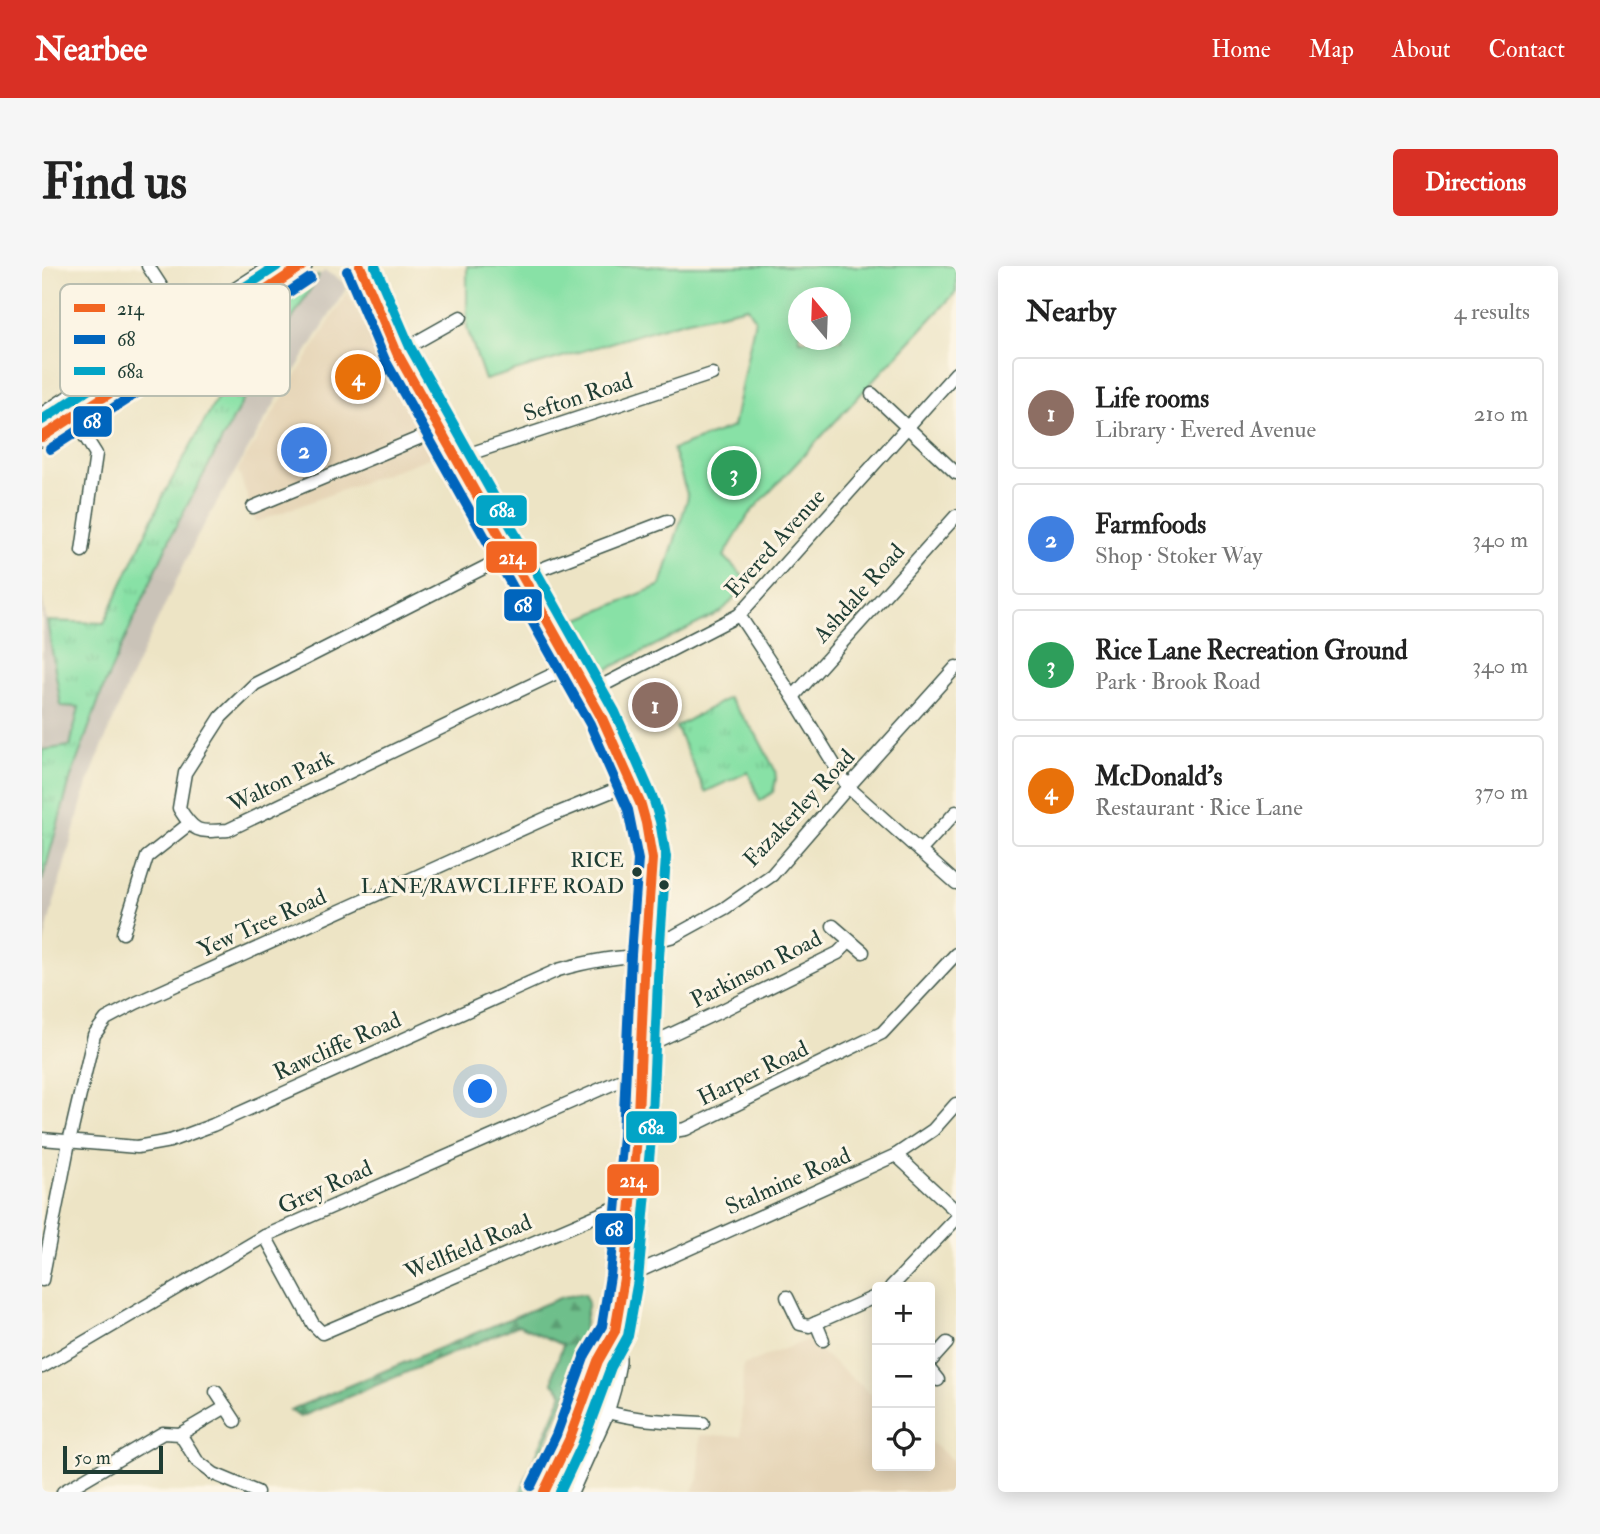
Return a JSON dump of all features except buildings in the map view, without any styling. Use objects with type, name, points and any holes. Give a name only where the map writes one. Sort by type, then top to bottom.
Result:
[{"type":"highway","points":[[360,266],[397,353],[607,729],[641,805],[650,843],[652,859],[637,1137],[624,1278],[615,1331],[615,1362],[603,1412],[567,1492]]},
{"type":"highway","points":[[544,1492],[569,1440],[598,1361],[615,1331]]},
{"type":"main road","points":[[254,284],[277,266]]},
{"type":"main road","points":[[272,284],[302,266]]},
{"type":"main road","points":[[42,418],[80,396]]},
{"type":"main road","points":[[42,436],[100,396]]},
{"type":"street","points":[[148,266],[160,284]]},
{"type":"street","points":[[397,353],[461,317]]},
{"type":"street","name":"Evered Avenue","points":[[588,693],[739,615],[956,373]]},
{"type":"street","name":"Sefton Road","points":[[457,458],[712,374]]},
{"type":"street","points":[[872,394],[956,472]]},
{"type":"street","points":[[72,416],[96,454],[82,551]]},
{"type":"street","points":[[253,506],[441,429]]},
{"type":"street","name":"Ashdale Road","points":[[793,697],[956,516]]},
{"type":"street","points":[[523,576],[667,521]]},
{"type":"street","points":[[123,933],[147,857],[190,824],[179,808],[185,774],[220,717],[256,684],[511,554]]},
{"type":"street","points":[[739,615],[848,787],[956,883]]},
{"type":"street","name":"Walton Park","points":[[190,824],[203,832],[228,830],[573,665]]},
{"type":"street","name":"Fazakerley Road","points":[[646,948],[725,908],[772,875],[956,667]]},
{"type":"street","name":"Yew Tree Road","points":[[42,1280],[69,1142],[94,1035],[106,1019],[136,1003],[551,816],[632,783]]},
{"type":"street","points":[[920,851],[956,812]]},
{"type":"street","points":[[833,926],[863,952]]},
{"type":"street","name":"Parkinson Road","points":[[640,1049],[838,953],[850,941]]},
{"type":"street","name":"Rawcliffe Road","points":[[42,1139],[137,1147],[170,1141],[213,1125],[558,970],[582,963],[633,956],[646,948]]},
{"type":"street","name":"Harper Road","points":[[637,1137],[686,1129],[882,1033],[956,954]]},
{"type":"street","name":"Grey Road","points":[[42,1367],[265,1236],[619,1081],[639,1079]]},
{"type":"street","name":"Stalmine Road","points":[[624,1278],[896,1155],[933,1130],[956,1104]]},
{"type":"street","points":[[896,1155],[956,1211]]},
{"type":"street","name":"Wellfield Road","points":[[265,1236],[313,1324],[322,1333],[619,1206],[632,1203]]},
{"type":"street","points":[[896,1282],[956,1219]]},
{"type":"street","points":[[787,1297],[800,1324],[808,1326],[872,1298]]},
{"type":"street","points":[[816,1323],[823,1340]]},
{"type":"street","points":[[935,1356],[947,1343]]},
{"type":"street","points":[[216,1392],[235,1421]]},
{"type":"street","points":[[583,1404],[629,1418],[703,1423]]},
{"type":"street","points":[[66,1491],[163,1433],[180,1434],[226,1407]]},
{"type":"street","points":[[180,1434],[197,1461],[214,1474],[257,1492]]},
{"type":"shaded area","points":[[325,271],[342,281],[346,289],[290,379],[290,322],[319,275]]},
{"type":"shaded area","points":[[347,293],[416,417],[434,456],[256,522],[238,470],[284,396],[290,396],[290,386]]},
{"type":"shaded area","points":[[245,396],[279,396],[197,537],[129,681],[86,787],[42,952],[42,881],[71,777],[104,686],[172,534]]},
{"type":"shaded area","points":[[42,594],[60,705],[79,707],[70,747],[42,750]]},
{"type":"shaded area","points":[[807,1340],[872,1395],[872,1471],[935,1471],[935,1446],[956,1463],[956,1492],[692,1492],[699,1479],[700,1435],[741,1436],[743,1365]]},
{"type":"green space","points":[[467,266],[956,266],[956,292],[748,515],[724,556],[749,583],[721,612],[598,674],[570,623],[661,585],[688,497],[673,449],[733,427],[755,319],[748,307],[684,321],[485,380],[467,328]]},
{"type":"green space","points":[[319,275],[290,322],[290,293]]},
{"type":"green space","points":[[218,396],[245,396],[172,534],[104,686],[71,777],[42,881],[42,750],[70,746],[79,707],[61,706],[47,621],[104,623],[164,494]]},
{"type":"green space","points":[[728,698],[756,734],[775,770],[773,792],[760,801],[748,772],[705,792],[676,727]]},
{"type":"green space","points":[[584,1294],[588,1303],[584,1328],[585,1351],[525,1492],[520,1492],[563,1393],[553,1383],[554,1370],[563,1345],[519,1325],[300,1417],[290,1410],[562,1297]]},
{"type":"transit line","name":"68a","points":[[250,284],[277,266]]},
{"type":"transit line","name":"214","points":[[275,284],[302,266]]},
{"type":"transit line","name":"214","points":[[360,266],[397,353],[602,718],[641,805],[652,859],[637,1137],[624,1278],[615,1331],[598,1361],[569,1440],[544,1492]]},
{"type":"transit line","name":"68a","points":[[375,266],[410,347],[615,712],[654,801],[666,857],[651,1138],[638,1280],[628,1336],[611,1367],[582,1445],[560,1492]]},
{"type":"transit line","name":"68","points":[[347,271],[385,360],[590,724],[628,810],[638,860],[623,1136],[610,1276],[602,1326],[585,1355],[556,1435],[531,1486]]},
{"type":"transit line","name":"68","points":[[290,291],[310,278]]},
{"type":"transit line","name":"68a","points":[[42,420],[79,396]]},
{"type":"transit line","name":"214","points":[[42,437],[105,396]]},
{"type":"transit line","name":"68","points":[[50,449],[132,396]]},
{"type":"place","name":"McDonald's","points":[[358,377]]},
{"type":"place","name":"Farmfoods","points":[[304,450]]},
{"type":"place","name":"Rice Lane Recreation Ground","points":[[734,473]]},
{"type":"place","name":"Life rooms","points":[[655,705]]},
{"type":"place","name":"RICE LANE/RAWCLIFFE ROAD","points":[[637,872]]}]
